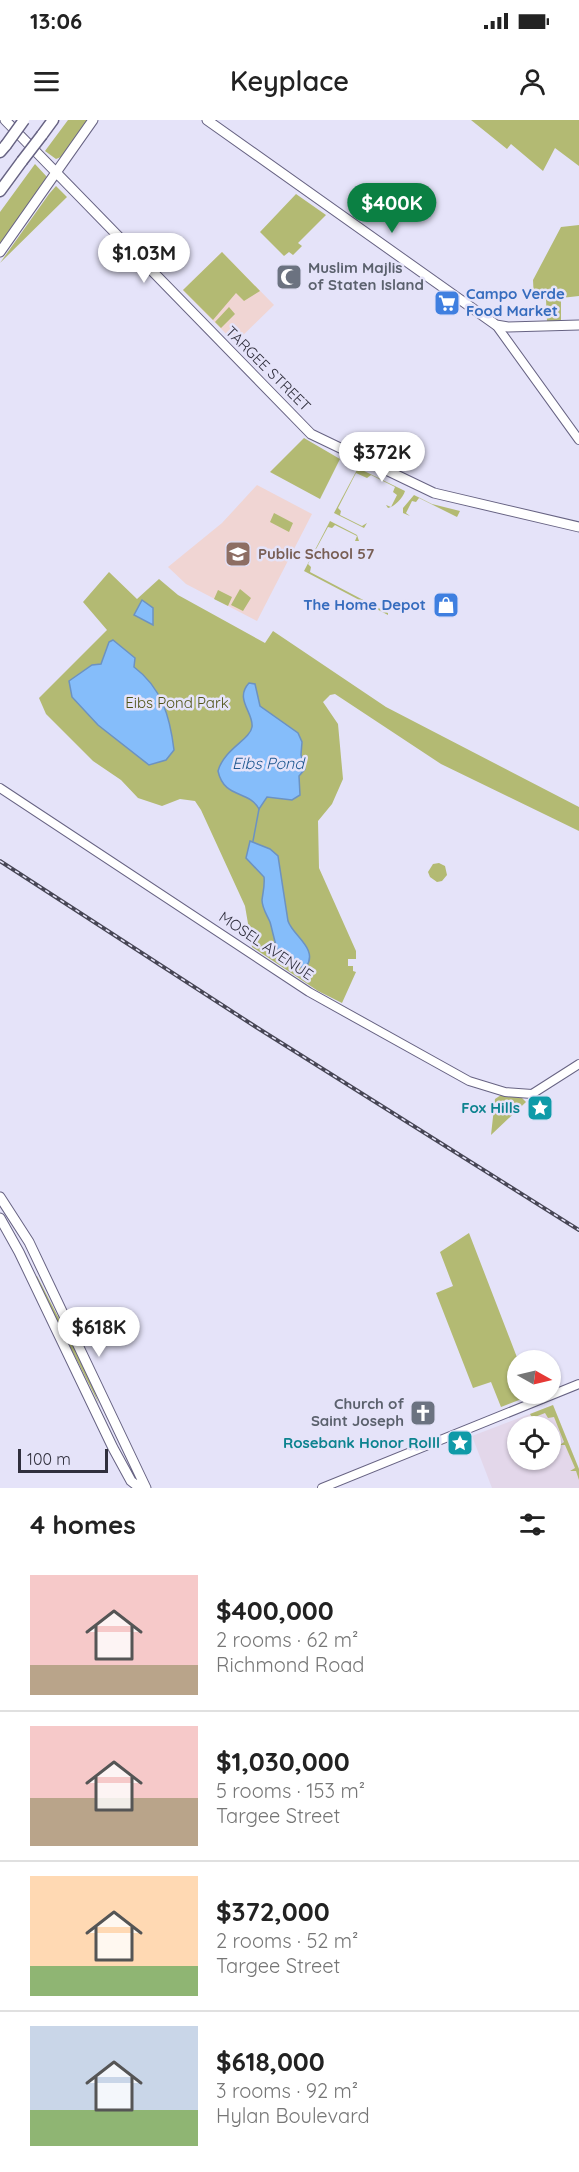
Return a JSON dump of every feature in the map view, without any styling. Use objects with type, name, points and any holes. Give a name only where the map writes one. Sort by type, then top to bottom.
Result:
[{"type":"highway","points":[[3,148],[24,120]]},
{"type":"highway","points":[[0,191],[53,120]]},
{"type":"main road","name":"TARGEE STREET","points":[[5,120],[311,434],[434,493],[579,527]]},
{"type":"main road","points":[[0,252],[93,120]]},
{"type":"main road","points":[[207,120],[496,325],[509,327],[579,325]]},
{"type":"main road","points":[[0,1197],[28,1242],[143,1487]]},
{"type":"main road","points":[[0,1218],[20,1252],[113,1448],[131,1481],[143,1487]]},
{"type":"street","points":[[496,325],[579,440]]},
{"type":"street","name":"MOSEL AVENUE","points":[[0,788],[313,994],[470,1081],[506,1092],[532,1094],[579,1064]]},
{"type":"street","points":[[322,1488],[579,1384]]},
{"type":"shaded area","points":[[222,252],[274,305],[235,343],[183,290]]},
{"type":"shaded area","name":"Public School 57","points":[[257,485],[312,514],[257,621],[186,584],[168,567],[222,523]]},
{"type":"shaded area","points":[[553,1405],[557,1416],[524,1416]]},
{"type":"shaded area","points":[[507,1423],[507,1470],[561,1470],[561,1425],[579,1469],[579,1488],[492,1488],[472,1436]]},
{"type":"green space","points":[[68,120],[87,120],[61,157],[56,159],[45,151]]},
{"type":"green space","points":[[471,120],[579,120],[579,166],[555,148],[543,171],[511,144],[507,149]]},
{"type":"green space","points":[[35,164],[47,177],[0,244],[0,212]]},
{"type":"green space","points":[[56,186],[67,197],[0,263],[49,194]]},
{"type":"green space","points":[[296,194],[326,215],[298,243],[302,246],[293,255],[289,252],[284,256],[260,232]]},
{"type":"green space","points":[[579,225],[579,296],[561,298],[561,321],[547,321],[546,299],[534,300],[533,280],[561,227]]},
{"type":"green space","points":[[222,252],[260,291],[244,301],[236,293],[213,320],[183,290]]},
{"type":"green space","points":[[229,307],[235,314],[221,328],[215,322]]},
{"type":"green space","points":[[304,438],[340,459],[320,499],[270,472]]},
{"type":"green space","points":[[358,468],[405,491],[391,507],[397,495],[393,492],[395,487],[371,475],[367,478],[356,473],[338,508],[341,511],[340,515],[362,526],[367,523],[364,528],[334,513]]},
{"type":"green space","points":[[414,495],[432,504],[460,511],[457,517],[419,498],[416,502],[412,501],[406,513],[410,516],[403,513],[403,508]]},
{"type":"green space","points":[[274,513],[293,523],[289,532],[270,522]]},
{"type":"green space","points":[[330,521],[357,535],[359,541],[355,541],[357,536],[335,525],[332,528],[328,527],[308,564],[311,567],[310,572],[388,615],[304,571]]},
{"type":"green space","name":"Eibs Pond Park","points":[[109,572],[137,599],[159,579],[178,595],[265,643],[273,631],[386,707],[579,807],[579,831],[441,764],[335,694],[330,695],[323,702],[338,724],[343,779],[332,804],[318,821],[319,868],[356,951],[356,959],[348,959],[348,966],[353,966],[353,971],[356,972],[342,1003],[318,991],[252,947],[245,906],[195,801],[180,799],[162,806],[138,798],[121,780],[93,761],[46,714],[39,698],[107,630],[83,602]]},
{"type":"green space","points":[[240,589],[251,598],[243,611],[231,605]]},
{"type":"green space","points":[[218,590],[232,597],[228,606],[214,599]]},
{"type":"green space","points":[[439,863],[445,866],[447,875],[442,881],[437,882],[430,877],[428,872],[433,864]]},
{"type":"green space","points":[[501,1095],[522,1098],[526,1102],[491,1135],[495,1099]]},
{"type":"green space","points":[[469,1233],[514,1350],[507,1350],[509,1404],[501,1407],[491,1382],[473,1388],[436,1293],[453,1286],[440,1252]]},
{"type":"green space","points":[[37,1276],[89,1377],[99,1404],[35,1277]]},
{"type":"green space","points":[[553,1405],[557,1416],[547,1416],[545,1413],[538,1416],[530,1414]]},
{"type":"green space","points":[[561,1425],[579,1469],[579,1480],[576,1471],[570,1471],[575,1468],[565,1445],[561,1445],[564,1442]]},
{"type":"water","points":[[142,600],[153,608],[153,625],[134,615]]},
{"type":"water","points":[[113,640],[135,658],[134,667],[152,684],[163,704],[174,750],[166,760],[149,765],[98,725],[72,697],[69,681],[92,665],[101,664],[109,642]]},
{"type":"water","name":"Eibs Pond","points":[[249,683],[255,684],[260,706],[298,733],[302,742],[301,755],[305,769],[299,776],[300,795],[292,800],[267,797],[259,809],[255,803],[226,786],[218,771],[221,763],[247,736],[252,727],[243,695]]},
{"type":"water","points":[[250,841],[270,849],[278,856],[288,921],[307,948],[309,960],[306,967],[289,964],[279,953],[262,903],[264,877],[246,858]]},
{"type":"waterway","points":[[253,841],[259,809]]},
{"type":"railway","points":[[0,861],[256,1027],[579,1230]]},
{"type":"place","name":"Muslim Majlis of Staten Island","points":[[289,277]]},
{"type":"place","name":"Campo Verde Food Market","points":[[447,303]]},
{"type":"place","name":"Public School 57","points":[[238,554]]},
{"type":"place","name":"The Home Depot","points":[[446,605]]},
{"type":"place","name":"Fox Hills","points":[[540,1108]]},
{"type":"place","name":"Church of Saint Joseph","points":[[423,1413]]},
{"type":"place","name":"Rosebank Honor Rolll","points":[[460,1443]]}]
